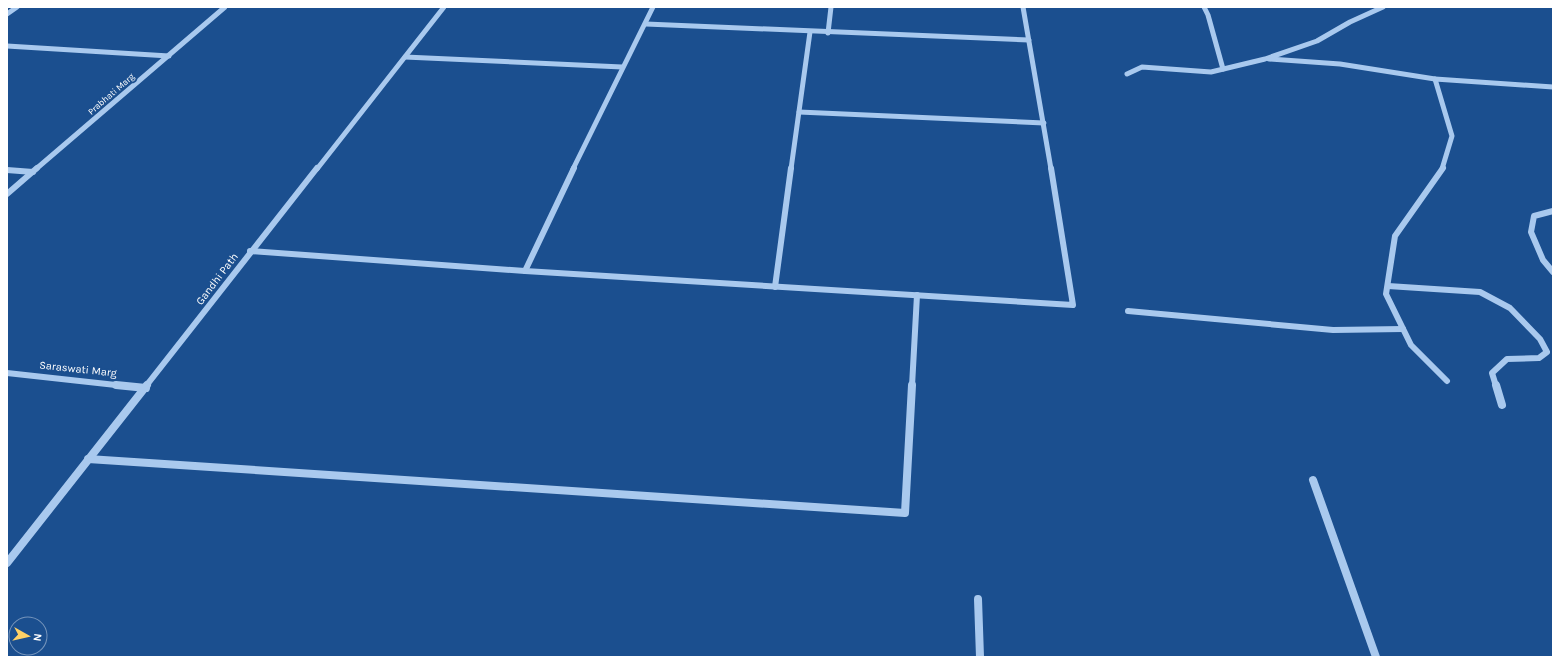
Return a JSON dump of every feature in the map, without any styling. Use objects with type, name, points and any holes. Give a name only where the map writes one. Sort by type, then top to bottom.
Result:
[{"type":"street","points":[[7,14],[17,7]]},
{"type":"street","name":"Prabhati Marg","points":[[7,194],[225,7]]},
{"type":"street","name":"Gandhi Path","points":[[7,563],[444,7]]},
{"type":"street","points":[[525,271],[622,67],[646,24],[653,7]]},
{"type":"street","points":[[828,33],[831,7]]},
{"type":"street","points":[[250,252],[525,271],[1073,305],[1044,123],[1023,7]]},
{"type":"street","points":[[1204,7],[1208,15],[1223,69]]},
{"type":"street","points":[[1127,74],[1142,67],[1211,72],[1265,59],[1317,41],[1350,22],[1383,7]]},
{"type":"street","points":[[646,24],[828,33],[1029,40]]},
{"type":"street","points":[[775,287],[810,32]]},
{"type":"street","points":[[7,46],[169,56]]},
{"type":"street","points":[[405,57],[622,67]]},
{"type":"street","points":[[1265,59],[1340,64],[1435,79],[1553,87]]},
{"type":"street","points":[[1435,79],[1452,136],[1444,166],[1395,236],[1386,294],[1411,345],[1447,381]]},
{"type":"street","points":[[799,112],[1044,123]]},
{"type":"street","points":[[7,170],[33,172]]},
{"type":"street","points":[[1553,211],[1534,216],[1531,232],[1543,260],[1553,272]]},
{"type":"street","points":[[1388,286],[1480,292],[1510,308],[1540,339],[1547,352],[1539,358],[1507,359],[1492,373],[1502,405]]},
{"type":"street","points":[[88,459],[905,512],[917,295]]},
{"type":"street","points":[[1128,311],[1333,330],[1403,329]]},
{"type":"street","name":"Saraswati Marg","points":[[7,373],[146,388]]},
{"type":"street","points":[[1313,480],[1376,657]]},
{"type":"street","points":[[978,599],[980,657]]}]
